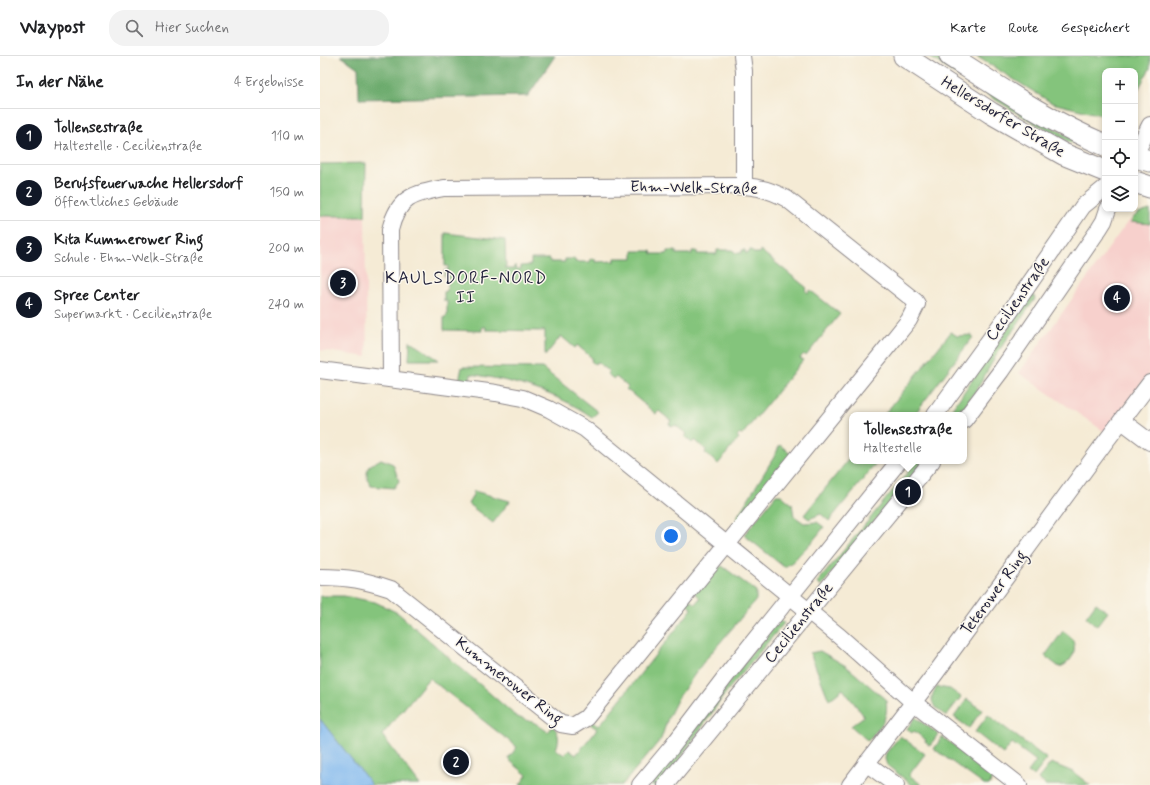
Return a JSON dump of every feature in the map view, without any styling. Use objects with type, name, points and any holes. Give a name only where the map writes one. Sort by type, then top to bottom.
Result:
[{"type":"main road","name":"Hellersdorfer Straße","points":[[904,56],[991,113],[1063,154],[1102,169]]},
{"type":"main road","name":"Hellersdorfer Straße","points":[[950,56],[1040,113],[1102,144]]},
{"type":"main road","points":[[1138,157],[1150,161]]},
{"type":"main road","points":[[1138,183],[1150,187]]},
{"type":"street","points":[[742,56],[744,71],[744,186]]},
{"type":"street","points":[[1138,150],[1150,126]]},
{"type":"street","name":"Ehm-Welk-Straße","points":[[391,379],[390,230],[395,212],[405,200],[422,192],[444,188],[753,186],[777,193],[787,199],[896,285],[917,304],[909,320],[726,545]]},
{"type":"street","name":"Cecilienstraße","points":[[938,412],[1083,206],[1102,190]]},
{"type":"street","name":"Cecilienstraße","points":[[967,416],[1001,370],[1099,229],[1107,212]]},
{"type":"street","points":[[320,370],[496,393],[523,398],[549,409],[585,429],[790,596],[913,702],[1019,785]]},
{"type":"street","name":"Teterower Ring","points":[[850,785],[1150,383]]},
{"type":"street","points":[[1122,421],[1150,442]]},
{"type":"street","name":"Cecilienstraße","points":[[640,785],[897,464]]},
{"type":"street","name":"Cecilienstraße","points":[[666,785],[930,464]]},
{"type":"street","name":"Kummerower Ring","points":[[320,577],[343,577],[366,580],[391,589],[561,724],[573,726],[586,718],[726,545]]},
{"type":"street","points":[[866,763],[896,785]]},
{"type":"shaded area","points":[[1150,210],[1150,372],[1105,432],[1019,373],[1126,224],[1137,214]]},
{"type":"shaded area","points":[[320,216],[365,216],[367,357],[320,350]]},
{"type":"green space","points":[[341,56],[555,56],[528,96],[359,99],[358,68]]},
{"type":"green space","points":[[928,56],[936,56],[994,93],[1073,139],[1071,143],[1016,112]]},
{"type":"green space","points":[[976,56],[1150,56],[1150,68],[1138,90],[1138,68],[1102,68],[1102,115],[1052,103]]},
{"type":"green space","points":[[366,163],[365,216],[320,216],[320,164]]},
{"type":"green space","points":[[1150,210],[1150,224],[1131,222],[1136,215]]},
{"type":"green space","points":[[445,233],[505,240],[506,269],[514,269],[514,266],[516,266],[516,269],[521,269],[521,266],[531,265],[531,259],[550,259],[550,262],[565,262],[565,259],[575,259],[575,262],[590,262],[591,259],[595,259],[595,262],[615,261],[615,258],[633,258],[633,251],[651,251],[652,254],[667,254],[667,251],[676,251],[676,254],[692,254],[692,251],[697,251],[697,254],[717,254],[717,250],[733,250],[735,253],[742,253],[742,250],[745,250],[745,253],[749,253],[750,250],[752,250],[753,253],[760,253],[760,250],[807,288],[805,290],[808,293],[810,290],[840,314],[806,356],[804,354],[800,358],[803,360],[742,435],[740,433],[737,436],[739,438],[718,464],[705,453],[706,450],[695,440],[692,443],[685,437],[687,434],[675,425],[673,427],[669,424],[671,421],[659,411],[656,414],[626,389],[628,387],[616,377],[614,379],[607,374],[609,371],[597,362],[595,364],[591,361],[592,358],[577,345],[575,348],[561,336],[545,356],[545,331],[486,330],[486,327],[482,327],[482,331],[444,330],[444,317],[447,316],[447,301],[444,301],[444,292],[447,291],[448,276],[444,276],[445,270],[448,270],[448,266],[445,266]]},
{"type":"green space","points":[[1034,295],[1035,299],[998,352],[976,391],[961,412],[950,412],[1030,296]]},
{"type":"green space","points":[[951,332],[957,336],[972,335],[973,337],[916,412],[886,412]]},
{"type":"green space","points":[[410,341],[439,360],[409,360]]},
{"type":"green space","points":[[462,367],[542,368],[598,412],[592,417],[578,408],[549,394],[503,380],[471,374],[470,383],[459,381]]},
{"type":"green space","points":[[780,445],[792,455],[737,524],[737,517]]},
{"type":"green space","points":[[381,459],[393,464],[399,481],[394,488],[371,486],[368,481],[367,474],[369,466]]},
{"type":"green space","points":[[849,459],[849,464],[876,464],[829,521],[821,514],[809,519],[804,515]]},
{"type":"green space","points":[[915,464],[922,464],[821,586],[817,583]]},
{"type":"green space","points":[[474,491],[510,501],[493,523],[468,504]]},
{"type":"green space","points":[[776,495],[781,495],[792,504],[794,516],[804,523],[817,522],[824,527],[812,542],[791,563],[784,567],[744,535]]},
{"type":"green space","points":[[722,566],[756,591],[756,600],[702,664],[678,698],[668,718],[661,739],[622,785],[520,785],[527,775],[508,759],[517,747],[429,678],[382,735],[420,785],[371,785],[320,719],[320,596],[344,596],[375,602],[398,613],[517,717],[535,723],[548,732],[553,726],[557,731],[558,737],[556,749],[564,755],[569,750],[576,755],[597,729],[590,724],[592,721],[599,726],[692,609],[686,603],[689,599],[695,604],[700,598],[694,592],[718,568]]},
{"type":"green space","points":[[1096,603],[1108,612],[1097,626],[1086,617]]},
{"type":"green space","points":[[779,620],[784,623],[727,691],[677,763],[658,785],[650,785],[754,650]]},
{"type":"green space","points":[[1063,631],[1071,638],[1074,652],[1066,664],[1059,667],[1045,656]]},
{"type":"green space","points":[[820,651],[846,666],[886,700],[887,707],[885,718],[880,727],[868,741],[851,726],[864,716],[843,689],[829,700],[810,653]]},
{"type":"green space","points":[[937,687],[950,689],[961,697],[946,716],[933,704],[932,696]]},
{"type":"green space","points":[[967,699],[982,710],[969,728],[954,717]]},
{"type":"green space","points":[[988,715],[1047,759],[1034,776],[1028,772],[1036,761],[1012,743],[1003,754],[975,732]]},
{"type":"green space","points":[[915,717],[938,734],[930,746],[925,742],[926,740],[914,731],[912,733],[907,729]]},
{"type":"green space","points":[[900,736],[925,754],[909,775],[922,785],[912,785],[887,765],[885,759],[886,753]]},
{"type":"green space","points":[[942,737],[995,775],[989,785],[984,785],[934,749]]},
{"type":"green space","points":[[1051,763],[1073,772],[1090,785],[1046,785],[1038,779]]},
{"type":"water","points":[[320,719],[368,780],[371,785],[320,785]]},
{"type":"place","name":"Kita Kummerower Ring","points":[[343,283]]},
{"type":"place","name":"Spree Center","points":[[1117,298]]},
{"type":"place","name":"Tollensestraße","points":[[908,492]]},
{"type":"place","name":"Berufsfeuerwache Hellersdorf","points":[[456,762]]},
{"type":"district","name":"KAULSDORF-NORD II","points":[[466,288]]}]
